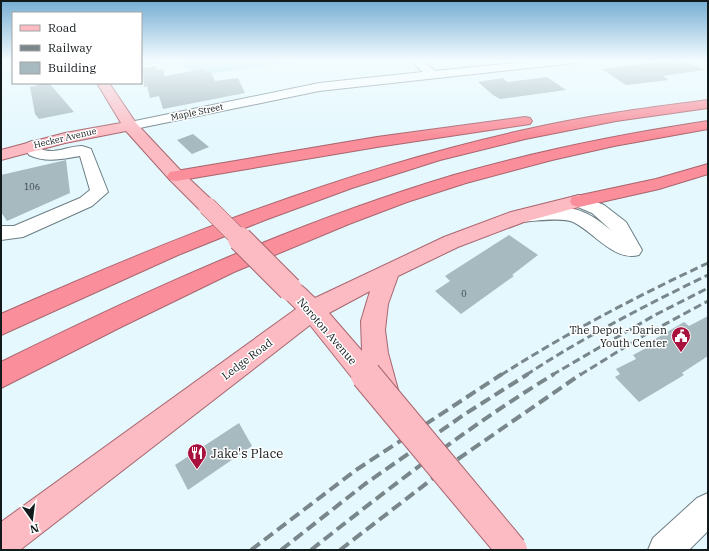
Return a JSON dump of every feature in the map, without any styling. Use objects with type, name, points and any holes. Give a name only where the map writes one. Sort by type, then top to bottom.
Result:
[{"type":"highway","points":[[1,325],[159,254],[224,227],[378,173],[466,148],[512,137],[590,121],[708,104]]},
{"type":"highway","points":[[176,176],[369,143],[492,125],[564,116],[668,109]]},
{"type":"highway","points":[[1,376],[191,283],[259,253],[370,210],[458,180],[548,156],[629,138],[708,125]]},
{"type":"highway","points":[[579,201],[658,184],[708,169]]},
{"type":"main road","name":"Noroton Avenue","points":[[106,86],[130,126],[176,176],[312,310],[512,550]]},
{"type":"main road","name":"Hecker Avenue","points":[[1,155],[96,131],[130,126]]},
{"type":"main road","name":"Ledge Road","points":[[1,543],[312,310],[451,242],[518,217],[579,201]]},
{"type":"main road","points":[[387,400],[372,338],[374,316],[378,297],[390,271]]},
{"type":"street","name":"Maple Street","points":[[130,126],[319,87],[332,86]]},
{"type":"street","points":[[1,233],[16,232],[86,202],[99,192],[86,152],[82,150],[48,156],[39,155],[34,152],[32,146]]},
{"type":"street","points":[[518,217],[564,214],[577,216],[613,242],[632,250],[619,227],[598,209],[579,201]]},
{"type":"street","points":[[665,550],[708,509]]},
{"type":"building","points":[[51,86],[74,112],[39,119],[35,114],[30,87]]},
{"type":"building","points":[[144,86],[242,86],[245,93],[163,109],[159,96],[150,98],[147,86],[144,87]]},
{"type":"building","points":[[482,86],[560,86],[566,90],[500,99]]},
{"type":"building","points":[[193,134],[209,147],[192,154],[177,140]]},
{"type":"building","points":[[66,160],[70,193],[7,221],[1,212],[1,175]]},
{"type":"building","points":[[509,235],[538,255],[512,275],[514,276],[461,314],[435,291],[450,281],[445,276]]},
{"type":"building","points":[[708,316],[708,356],[682,373],[684,375],[639,402],[615,377],[620,374],[616,369],[636,359],[633,355],[648,347],[645,345],[684,322],[689,326]]},
{"type":"building","points":[[239,423],[252,446],[188,490],[175,465]]},
{"type":"railway","points":[[501,375],[551,344],[708,263]]},
{"type":"railway","points":[[526,375],[616,322],[708,275]]},
{"type":"railway","points":[[552,375],[655,315],[708,288]]},
{"type":"railway","points":[[580,375],[643,336],[708,301]]},
{"type":"railway","points":[[251,550],[356,470],[502,374]]},
{"type":"railway","points":[[281,550],[365,484],[465,414],[528,374]]},
{"type":"railway","points":[[311,550],[460,436],[554,374]]},
{"type":"railway","points":[[340,550],[458,459],[581,374]]},
{"type":"place","name":"The Depot - Darien Youth Center","points":[[681,353]]},
{"type":"place","name":"Jake's Place","points":[[197,470]]}]
